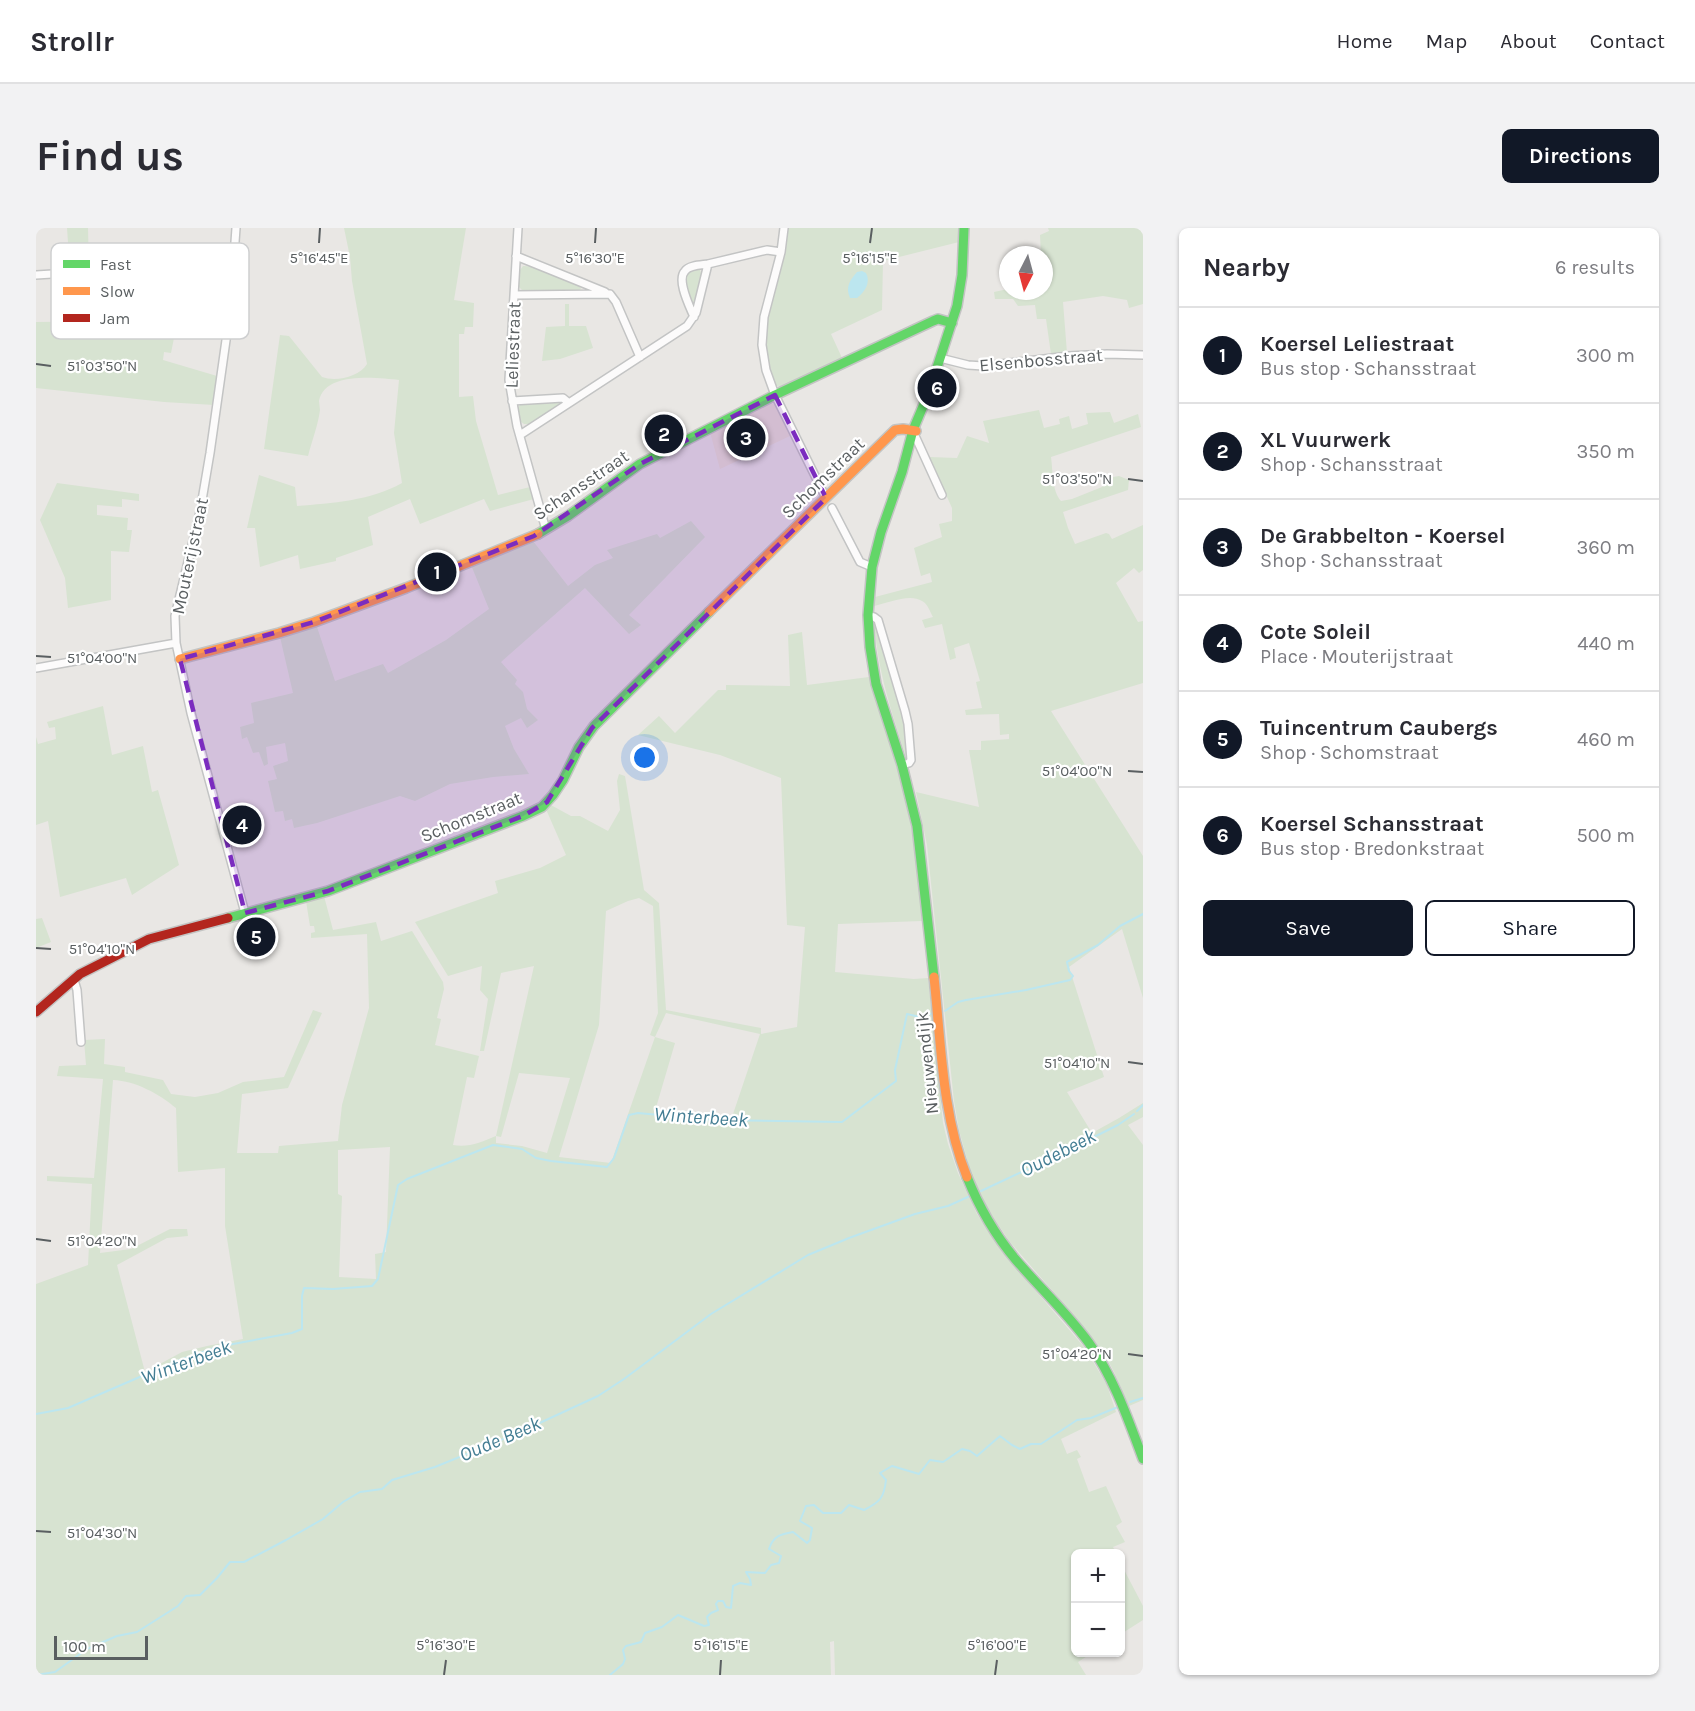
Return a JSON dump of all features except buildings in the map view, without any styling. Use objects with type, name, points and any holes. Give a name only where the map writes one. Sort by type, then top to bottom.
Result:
[{"type":"street","name":"Mouterijstraat","points":[[235,243],[236,228]]},
{"type":"street","name":"Leliestraat","points":[[518,228],[509,380],[520,435],[546,530]]},
{"type":"street","points":[[784,228],[781,252],[766,309],[762,345],[766,370],[775,395],[826,498]]},
{"type":"street","name":"Nieuwendijk","points":[[964,228],[962,275],[952,323],[925,411],[881,532],[872,567],[868,615],[870,647],[876,684],[902,765],[919,836],[948,1108],[954,1142],[961,1164],[974,1196],[998,1237],[1082,1333],[1102,1363],[1119,1398],[1143,1459]]},
{"type":"street","points":[[694,317],[683,290],[683,272],[688,268],[767,250],[781,252]]},
{"type":"street","points":[[516,256],[610,294],[616,302],[639,357]]},
{"type":"street","points":[[520,435],[687,326],[694,317],[708,264]]},
{"type":"street","points":[[36,275],[51,274]]},
{"type":"street","points":[[514,295],[610,294]]},
{"type":"street","name":"Schansstraat","points":[[180,659],[279,633],[314,621],[425,580],[546,530],[640,464],[775,395],[933,321],[938,319],[952,323]]},
{"type":"street","name":"Mouterijstraat","points":[[226,339],[200,512],[175,616],[176,642],[193,722],[244,913]]},
{"type":"street","name":"Elsenbosstraat","points":[[940,358],[983,366],[1069,356],[1143,355]]},
{"type":"street","points":[[512,401],[563,398],[569,403]]},
{"type":"street","name":"Schomstraat","points":[[36,1012],[94,966],[149,939],[328,891],[523,816],[540,807],[556,791],[574,753],[592,728],[895,430],[903,429],[916,433]]},
{"type":"street","points":[[916,433],[942,495]]},
{"type":"street","points":[[832,508],[860,562],[872,567]]},
{"type":"street","points":[[868,615],[876,618],[881,628],[908,724],[911,760],[902,765]]},
{"type":"street","points":[[36,668],[176,642]]},
{"type":"street","points":[[74,980],[77,990],[81,1042]]},
{"type":"highlighted area","points":[[775,395],[826,498],[592,728],[547,802],[523,816],[328,891],[245,913],[180,659],[314,622],[534,536],[640,464]]},
{"type":"shaded area","points":[[771,403],[775,405],[792,435],[720,469],[710,432]]},
{"type":"green space","points":[[67,228],[88,228],[88,243],[68,243]]},
{"type":"green space","points":[[344,228],[466,228],[454,300],[474,303],[473,327],[465,327],[464,334],[459,334],[459,397],[473,396],[476,421],[498,495],[530,487],[534,499],[490,511],[484,499],[420,524],[410,499],[368,517],[373,545],[336,558],[336,561],[300,569],[298,555],[260,567],[255,528],[247,528],[259,475],[295,487],[297,506],[364,497],[402,483],[394,433],[399,380],[353,378],[331,385],[323,391],[319,401],[319,416],[308,456],[264,449],[280,335],[289,336],[322,377],[334,379],[347,377],[359,372],[367,364]]},
{"type":"green space","points":[[787,228],[958,228],[959,242],[883,261],[882,310],[831,334],[843,360],[782,388],[775,385],[766,342],[768,316],[782,263]]},
{"type":"green space","points":[[1048,228],[1143,228],[1143,304],[1129,308],[1127,300],[1103,296],[1063,302],[1067,353],[1051,354],[1046,319],[1037,319],[1035,305],[1018,306],[1014,300],[1053,300],[1053,246],[1041,246],[1040,235],[1049,231]]},
{"type":"green space","points":[[523,266],[551,273],[579,285],[581,289],[577,292],[524,292],[517,285],[518,273]]},
{"type":"green space","points":[[700,269],[701,274],[696,300],[693,303],[687,292],[685,278],[690,271]]},
{"type":"green space","points":[[999,291],[999,299],[995,299],[994,292]]},
{"type":"green space","points":[[565,304],[569,304],[569,326],[586,326],[593,348],[560,359],[542,361],[546,327],[565,326]]},
{"type":"green space","points":[[36,322],[51,322],[51,339],[174,339],[171,353],[164,352],[163,360],[217,376],[214,405],[36,388]]},
{"type":"green space","points":[[560,401],[558,406],[531,424],[524,424],[517,414],[518,407],[523,403]]},
{"type":"green space","points":[[1039,410],[1044,428],[1060,424],[1059,419],[1069,416],[1072,429],[1088,424],[1086,413],[1110,412],[1114,423],[1138,414],[1141,427],[1051,457],[1054,486],[1061,501],[1102,487],[1113,477],[1119,476],[1129,480],[1128,490],[1063,512],[1075,544],[1106,533],[1112,539],[1143,525],[1143,570],[1139,573],[1134,568],[1116,583],[1138,622],[1143,621],[1143,683],[1051,711],[1143,856],[1143,998],[1122,929],[1069,967],[1104,1077],[1067,1092],[1092,1133],[1143,1103],[1143,1117],[1128,1125],[1143,1145],[1143,1400],[1129,1406],[1105,1355],[1078,1320],[1009,1241],[989,1211],[971,1174],[959,1130],[927,845],[916,792],[979,807],[969,750],[981,750],[981,741],[1009,739],[1009,734],[1000,735],[999,714],[966,715],[965,710],[982,708],[976,682],[980,681],[969,643],[954,648],[956,658],[950,660],[942,624],[925,628],[922,620],[933,617],[924,602],[905,598],[874,606],[875,597],[932,582],[930,573],[921,576],[914,548],[942,537],[939,524],[952,521],[952,508],[929,457],[957,458],[967,436],[989,443],[983,421]]},
{"type":"green space","points":[[57,483],[139,494],[139,501],[122,499],[122,507],[97,505],[97,515],[128,518],[127,530],[132,530],[129,552],[111,551],[111,600],[68,608],[65,578],[40,520]]},
{"type":"green space","points":[[691,521],[705,537],[629,615],[641,625],[629,634],[585,588],[501,662],[517,680],[515,684],[523,692],[527,709],[538,720],[527,728],[521,718],[505,726],[514,749],[529,774],[450,784],[415,801],[400,796],[317,823],[294,828],[292,819],[285,821],[283,811],[275,812],[268,781],[277,779],[273,766],[288,761],[285,743],[266,747],[268,764],[264,766],[259,752],[253,753],[247,737],[242,739],[240,727],[254,723],[251,703],[293,693],[280,637],[316,624],[335,681],[383,664],[388,673],[446,640],[489,609],[471,565],[533,541],[568,586],[595,565],[613,558],[607,550],[657,534],[660,538]]},
{"type":"green space","points":[[874,620],[877,622],[905,719],[908,755],[906,757],[881,672]]},
{"type":"green space","points":[[802,632],[807,685],[869,677],[909,815],[922,921],[838,924],[835,972],[914,979],[928,978],[943,1123],[958,1173],[977,1214],[1003,1253],[1085,1348],[1107,1385],[1116,1412],[1061,1439],[1067,1454],[1077,1450],[1081,1457],[1077,1459],[1089,1492],[1106,1486],[1122,1522],[1116,1526],[1125,1542],[1113,1547],[1114,1549],[1071,1549],[1071,1657],[1086,1657],[1078,1662],[1086,1675],[835,1675],[834,1641],[830,1642],[831,1675],[36,1675],[36,1284],[88,1265],[92,1184],[47,1181],[47,1176],[94,1178],[103,1079],[57,1076],[59,1066],[86,1065],[84,1040],[105,1039],[104,1064],[125,1067],[125,1072],[163,1080],[171,1094],[195,1097],[218,1093],[243,1082],[284,1077],[313,1010],[322,1013],[288,1088],[242,1094],[237,1153],[278,1153],[279,1146],[338,1141],[342,1105],[369,1008],[367,934],[311,938],[311,933],[315,932],[314,926],[310,926],[306,901],[324,896],[333,930],[376,922],[381,941],[412,931],[443,982],[444,989],[437,1018],[441,1019],[435,1045],[479,1056],[474,1078],[467,1077],[453,1145],[470,1145],[496,1136],[534,966],[501,973],[484,1051],[480,1051],[488,999],[480,990],[482,966],[448,976],[415,922],[498,893],[495,881],[540,868],[566,855],[545,807],[549,804],[571,816],[580,816],[608,831],[620,810],[617,781],[619,774],[625,776],[644,890],[659,903],[666,1010],[761,1028],[761,1034],[797,1027],[805,927],[787,925],[781,778],[720,755],[638,735],[659,716],[675,733],[718,690],[726,690],[726,685],[790,686],[788,635]],"holes":[[[639,898],[653,906],[658,1013],[650,1035],[655,1037],[611,1163],[559,1157],[599,1025],[606,911]],[[666,1013],[760,1034],[732,1117],[655,1111],[675,1043],[655,1037]],[[519,1073],[570,1078],[547,1153],[522,1146],[496,1143],[496,1136],[501,1137]],[[113,1080],[147,1089],[176,1108],[178,1172],[225,1168],[225,1226],[243,1339],[182,1352],[145,1372],[117,1265],[167,1238],[188,1236],[187,1229],[170,1229],[131,1249],[100,1253]],[[390,1147],[386,1252],[375,1254],[376,1279],[339,1277],[342,1196],[338,1194],[338,1150]]]},
{"type":"green space","points":[[103,706],[112,755],[143,746],[152,792],[158,790],[179,865],[132,895],[126,878],[60,897],[48,821],[36,825],[36,737],[38,744],[56,739],[55,727],[49,728],[47,722]]},
{"type":"green space","points":[[42,918],[51,942],[36,948],[36,919]]},
{"type":"green space","points":[[1125,1572],[1143,1606],[1143,1620],[1125,1631]]},
{"type":"water","points":[[857,272],[866,273],[868,280],[866,287],[857,298],[850,298],[849,284]]},
{"type":"waterway","name":"Winterbeek","points":[[945,1011],[958,1002],[966,1000],[1070,980],[1073,976],[1067,962],[1098,945],[1120,926],[1143,914]]},
{"type":"waterway","name":"Winterbeek","points":[[36,1414],[68,1408],[172,1363],[217,1347],[292,1333],[302,1329],[304,1288],[333,1289],[372,1286],[378,1279],[398,1185],[407,1179],[493,1145],[522,1149],[536,1158],[551,1161],[607,1167],[614,1158],[629,1115],[638,1113],[713,1120],[842,1122],[896,1081],[895,1070],[907,1014],[920,1017],[933,1013]]},
{"type":"waterway","name":"Oudebeek","points":[[1137,1111],[1143,1105]]},
{"type":"waterway","name":"Oudebeek","points":[[981,1191],[1118,1125],[1134,1114]]},
{"type":"waterway","name":"Oude Beek","points":[[36,1675],[55,1672],[87,1649],[117,1636],[137,1632],[178,1606],[186,1596],[200,1595],[230,1562],[244,1562],[286,1540],[323,1519],[343,1502],[360,1492],[382,1489],[392,1480],[435,1467],[518,1433],[598,1396],[711,1314],[808,1255],[849,1238],[915,1214],[948,1206],[970,1196]]},
{"type":"waterway","points":[[1130,1402],[1143,1398]]},
{"type":"waterway","points":[[610,1675],[623,1664],[625,1659],[623,1650],[626,1646],[641,1642],[645,1633],[662,1627],[678,1615],[704,1626],[709,1625],[707,1617],[718,1610],[716,1604],[718,1601],[723,1601],[726,1607],[731,1608],[733,1586],[740,1583],[751,1585],[746,1572],[765,1573],[771,1565],[779,1563],[781,1556],[769,1549],[778,1536],[793,1532],[807,1543],[810,1540],[812,1528],[800,1521],[806,1506],[814,1505],[823,1513],[841,1513],[849,1505],[864,1510],[880,1499],[886,1480],[880,1473],[892,1466],[919,1474],[930,1460],[943,1462],[962,1449],[977,1456],[1000,1436],[1020,1449],[1031,1444],[1041,1444],[1077,1420],[1091,1418],[1118,1407]]},
{"type":"traffic: fast","points":[[934,977],[917,826],[902,765],[876,684],[868,615],[872,567],[881,532],[902,472],[913,430],[929,392],[957,306],[962,275],[964,228]]},
{"type":"traffic: fast","points":[[538,534],[568,516],[640,464],[775,395],[933,321],[938,319],[952,323]]},
{"type":"traffic: fast","points":[[228,918],[328,891],[542,807],[563,780],[579,747],[594,726],[709,612]]},
{"type":"traffic: fast","points":[[967,1177],[982,1210],[1001,1241],[1072,1321],[1098,1356],[1120,1399],[1143,1459]]},
{"type":"traffic: slow","points":[[709,612],[895,430],[916,431]]},
{"type":"traffic: slow","points":[[180,659],[314,622],[406,588],[538,534]]},
{"type":"traffic: slow","points":[[934,977],[947,1104],[967,1177]]},
{"type":"traffic: jam","points":[[36,1012],[80,974],[149,939],[228,918]]},
{"type":"place","name":"Koersel Schansstraat","points":[[937,388]]},
{"type":"place","name":"XL Vuurwerk","points":[[664,434]]},
{"type":"place","name":"De Grabbelton - Koersel","points":[[746,438]]},
{"type":"place","name":"Koersel Leliestraat","points":[[437,572]]},
{"type":"place","name":"Cote Soleil","points":[[242,825]]},
{"type":"place","name":"Tuincentrum Caubergs","points":[[256,937]]}]
